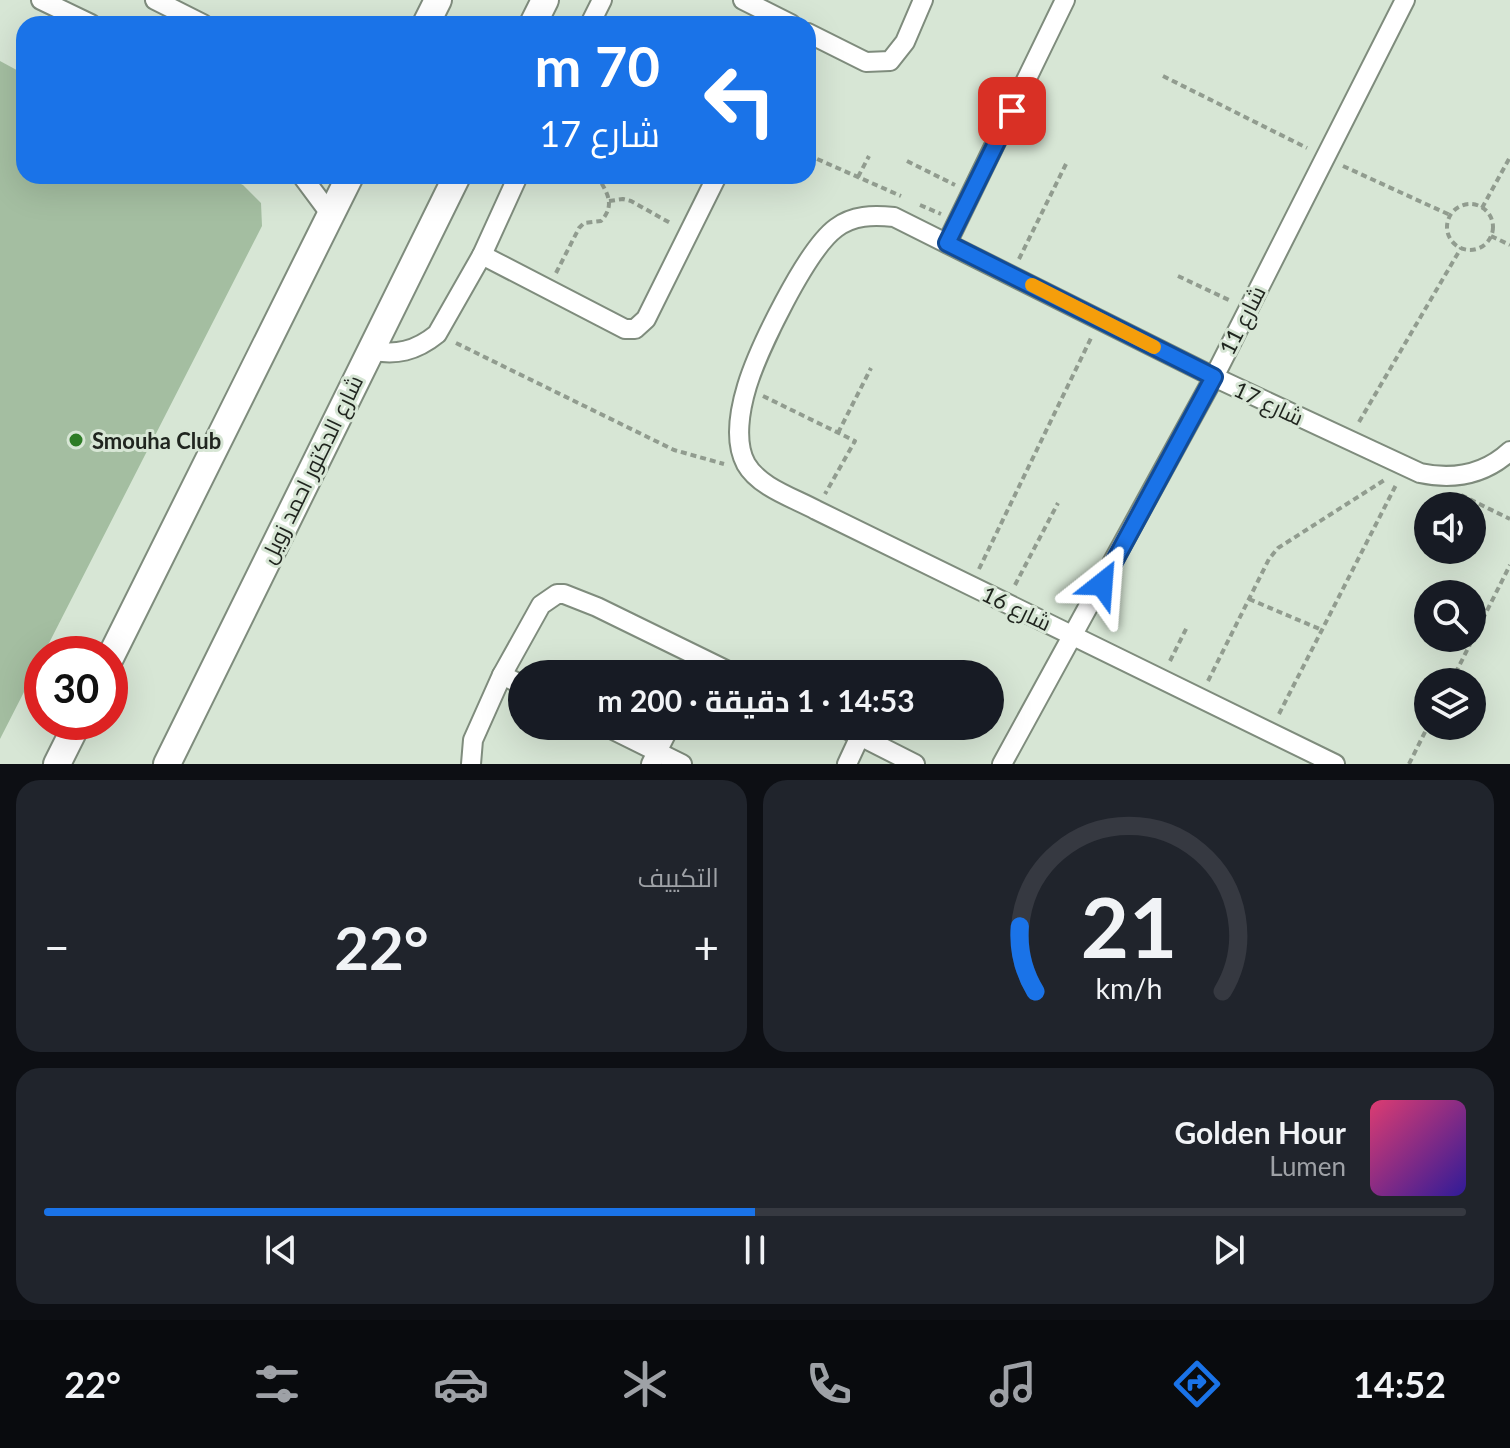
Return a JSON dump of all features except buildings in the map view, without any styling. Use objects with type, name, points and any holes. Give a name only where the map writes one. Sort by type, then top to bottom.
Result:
[{"type":"street","points":[[41,0],[74,16]]},
{"type":"street","points":[[155,0],[187,16]]},
{"type":"street","points":[[743,0],[775,16]]},
{"type":"street","points":[[816,37],[866,62],[890,61],[905,42],[923,0]]},
{"type":"street","points":[[947,243],[1065,0]]},
{"type":"street","name":"شارع 11","points":[[1002,764],[1214,377],[1405,0]]},
{"type":"street","points":[[308,184],[331,215]]},
{"type":"street","points":[[121,636],[346,184]]},
{"type":"street","name":"شارع الدكتور احمد زويل","points":[[167,764],[453,184]]},
{"type":"street","points":[[369,350],[398,353],[426,343],[437,334],[482,255],[514,184]]},
{"type":"street","points":[[482,255],[625,329],[635,329],[644,323],[713,184]]},
{"type":"street","name":"شارع 17","points":[[747,465],[742,454],[740,420],[747,388],[759,355],[794,286],[810,257],[836,227],[854,218],[874,215],[894,217],[1214,377],[1406,467],[1435,476],[1466,475],[1495,463],[1510,451]]},
{"type":"street","name":"شارع 16","points":[[747,465],[764,482],[816,510],[1335,764]]},
{"type":"street","points":[[510,660],[541,605],[557,594],[597,607],[687,660]]},
{"type":"street","points":[[471,764],[473,740],[508,664]]},
{"type":"street","points":[[502,675],[508,678]]},
{"type":"street","points":[[57,764],[69,740]]},
{"type":"street","points":[[626,740],[654,758],[682,764]]},
{"type":"street","points":[[654,758],[663,740]]},
{"type":"street","points":[[847,764],[858,740]]},
{"type":"street","points":[[868,740],[915,764]]},
{"type":"path","points":[[858,177],[869,156]]},
{"type":"path","points":[[1482,208],[1510,157]]},
{"type":"path","points":[[816,159],[901,196]]},
{"type":"path","points":[[907,161],[971,194]]},
{"type":"path","points":[[1011,275],[1066,164]]},
{"type":"path","points":[[548,289],[579,228],[584,223],[601,221],[607,213],[609,201],[603,184]]},
{"type":"path","points":[[609,201],[631,201],[689,232]]},
{"type":"path","points":[[915,202],[958,221]]},
{"type":"path","points":[[1465,205],[1482,208],[1492,220],[1491,236],[1488,242],[1475,250],[1461,248],[1454,244],[1447,230],[1450,215],[1465,205]]},
{"type":"path","points":[[1491,236],[1510,245]]},
{"type":"path","points":[[1348,440],[1461,248]]},
{"type":"path","points":[[1178,276],[1248,308]]},
{"type":"path","points":[[971,586],[1100,319]]},
{"type":"path","points":[[437,334],[674,450],[723,463],[747,465]]},
{"type":"path","points":[[838,433],[871,368]]},
{"type":"path","points":[[747,388],[855,441],[816,510]]},
{"type":"path","points":[[1200,698],[1269,559],[1278,548],[1406,467]]},
{"type":"path","points":[[1270,732],[1406,467]]},
{"type":"path","points":[[1006,603],[1058,503]]},
{"type":"path","points":[[1458,668],[1510,565]]},
{"type":"path","points":[[1249,599],[1322,630]]},
{"type":"path","points":[[1161,679],[1187,627]]},
{"type":"path","points":[[1409,764],[1421,740]]},
{"type":"green space","name":"Smouha Club","points":[[0,61],[16,70],[16,184],[241,184],[261,203],[262,226],[53,636],[24,636],[24,692],[0,739]]},
{"type":"slow traffic","points":[[1032,285],[1154,347]]},
{"type":"place","name":"Smouha Club","points":[[76,440]]},
{"type":"route","points":[[1012,111],[947,243],[1214,377],[1102,584]]}]
